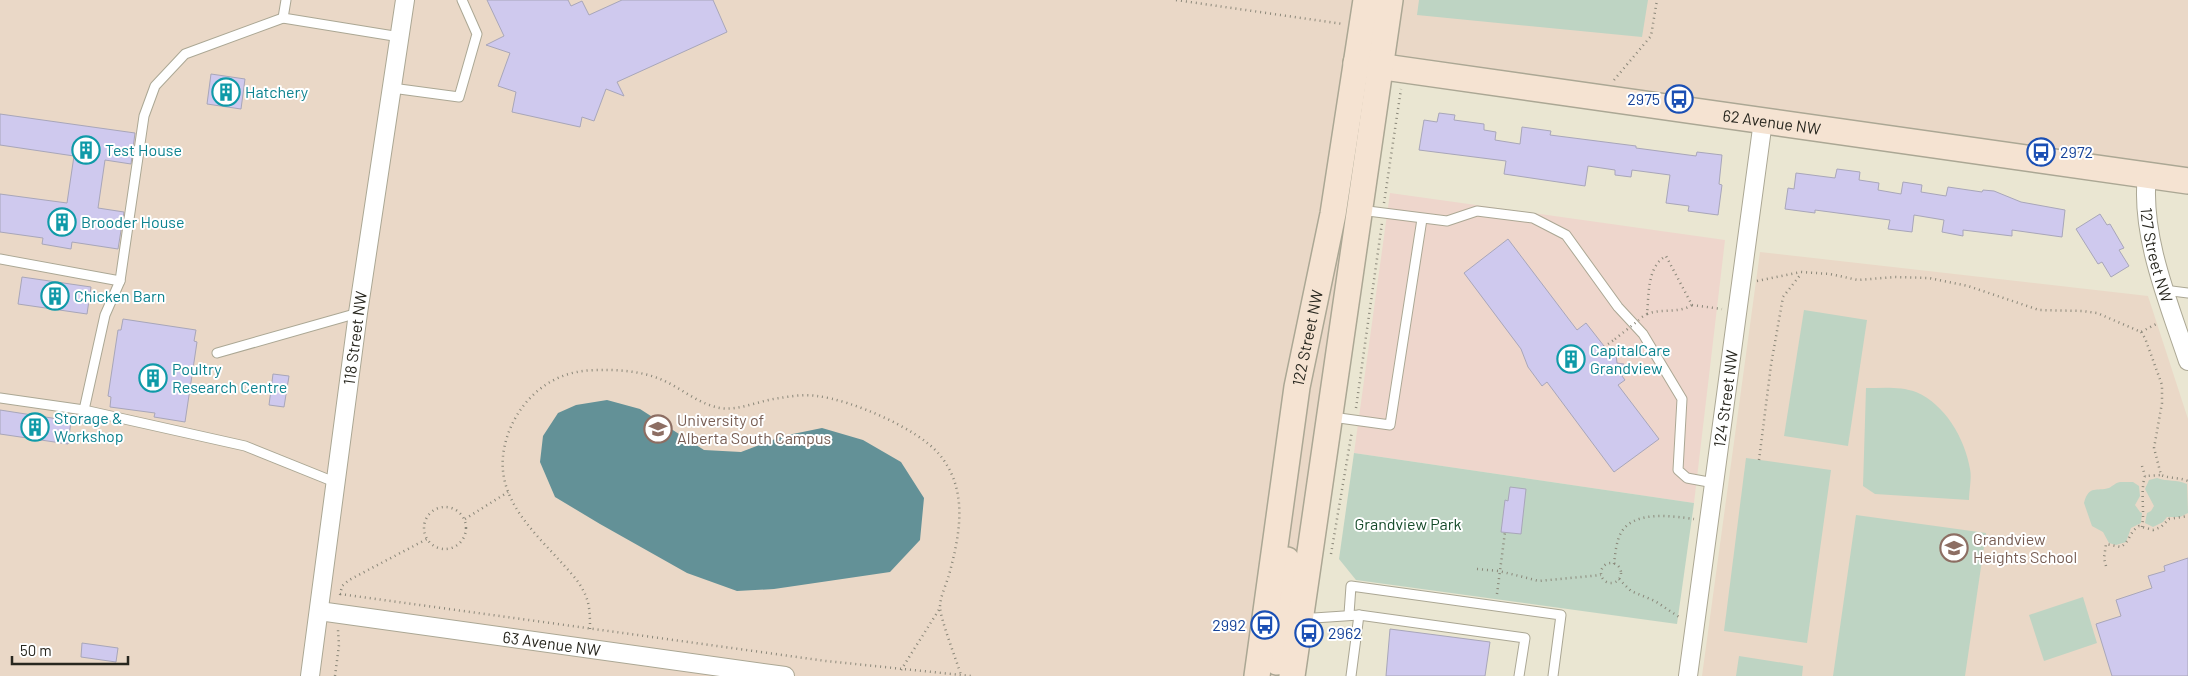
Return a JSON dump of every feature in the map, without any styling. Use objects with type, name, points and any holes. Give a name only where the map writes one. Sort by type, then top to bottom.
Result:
[{"type":"main road","name":"122 Street NW","points":[[1257,676],[1298,387],[1333,214],[1366,0]]},
{"type":"main road","name":"122 Street NW","points":[[1292,676],[1301,616],[1342,418],[1359,210],[1390,0]]},
{"type":"main road","name":"62 Avenue NW","points":[[1356,63],[1606,100],[2188,181]]},
{"type":"main road","points":[[1276,676],[1287,587],[1286,468]]},
{"type":"street","name":"118 Street NW","points":[[310,676],[358,313],[405,0]]},
{"type":"street","name":"124 Street NW","points":[[1688,676],[1763,121]]},
{"type":"street","name":"127 Street NW","points":[[2147,175],[2146,215],[2164,290],[2188,361]]},
{"type":"street","name":"63 Avenue NW","points":[[319,611],[785,676]]},
{"type":"lane","points":[[283,18],[286,0]]},
{"type":"lane","points":[[392,88],[459,97],[477,34],[462,0]]},
{"type":"lane","points":[[84,410],[105,315],[120,281],[144,116],[155,86],[185,54],[283,18],[400,37]]},
{"type":"lane","points":[[1359,210],[1447,221],[1477,211],[1533,218],[1566,235],[1618,307],[1643,334],[1682,399],[1678,470],[1687,478],[1714,483]]},
{"type":"lane","points":[[1342,418],[1390,425],[1422,219]]},
{"type":"lane","points":[[0,259],[120,281]]},
{"type":"lane","points":[[2164,290],[2188,293]]},
{"type":"lane","points":[[218,353],[358,313]]},
{"type":"lane","points":[[0,398],[84,410],[245,446],[337,483]]},
{"type":"lane","points":[[1349,614],[1351,586],[1561,615],[1553,676]]},
{"type":"lane","points":[[1301,616],[1314,618],[1349,614],[1525,638],[1519,676]]},
{"type":"lane","points":[[1352,676],[1359,615]]},
{"type":"path","points":[[1176,0],[1362,27]]},
{"type":"path","points":[[1606,100],[1609,87],[1650,36],[1657,0]]},
{"type":"path","points":[[1330,557],[1334,548],[1342,418],[1383,214],[1402,84]]},
{"type":"path","points":[[1647,314],[1651,276],[1660,260],[1666,256],[1692,306]]},
{"type":"path","points":[[1751,281],[1765,281],[1801,272],[1830,274],[1858,280],[1894,277],[1929,278],[1968,286],[2040,310],[2082,311],[2097,314],[2141,332],[2145,338],[2162,385],[2162,403],[2154,448],[2161,475]]},
{"type":"path","points":[[1759,460],[1771,365],[1783,297],[1801,274]]},
{"type":"path","points":[[1604,347],[1647,314],[1656,310],[1683,311],[1692,306],[1738,310]]},
{"type":"path","points":[[2141,332],[2173,316]]},
{"type":"path","points":[[590,629],[588,601],[582,587],[516,510],[508,492],[502,466],[503,452],[510,427],[516,415],[534,393],[548,383],[576,372],[613,370],[645,374],[660,379],[703,402],[720,408],[736,408],[775,398],[802,396],[833,400],[912,432],[929,445],[945,463],[957,491],[961,516],[958,542],[940,608],[902,670]]},
{"type":"path","points":[[2142,466],[2145,476],[2142,484],[2144,514],[2142,527]]},
{"type":"path","points":[[2145,476],[2161,475],[2168,478],[2177,477],[2188,481]]},
{"type":"path","points":[[464,520],[508,492]]},
{"type":"path","points":[[442,507],[459,511],[464,520],[464,536],[456,546],[444,549],[433,545],[427,539],[424,524],[426,518],[435,509],[442,507]]},
{"type":"path","points":[[1614,564],[1619,536],[1628,525],[1642,518],[1657,515],[1709,520]]},
{"type":"path","points":[[2106,566],[2104,558],[2106,544],[2121,547],[2128,542],[2133,530],[2139,526],[2153,530],[2161,527],[2169,519],[2188,516]]},
{"type":"path","points":[[1496,600],[1505,532]]},
{"type":"path","points":[[335,676],[339,645],[337,613],[342,586],[348,580],[427,539]]},
{"type":"path","points":[[1601,575],[1604,566],[1614,564]]},
{"type":"path","points":[[1601,575],[1608,582],[1614,582],[1618,579],[1620,571],[1614,564]]},
{"type":"path","points":[[1477,568],[1544,581],[1601,575]]},
{"type":"path","points":[[1618,579],[1631,590],[1655,601],[1681,618],[1695,619]]},
{"type":"path","points":[[340,594],[902,670],[971,676]]},
{"type":"path","points":[[940,608],[961,675]]},
{"type":"shaded area","name":"University of Alberta South Campus","points":[[0,0],[2188,0],[2188,182],[1369,65],[1279,676],[0,676]]},
{"type":"shaded area","points":[[1390,193],[1725,240],[1694,503],[1354,453]]},
{"type":"shaded area","name":"Grandview Heights School","points":[[1760,252],[2148,296],[2188,419],[2188,676],[1702,676]]},
{"type":"green space","points":[[1419,0],[1648,0],[1642,37],[1417,15]]},
{"type":"green space","points":[[1804,310],[1867,320],[1848,446],[1784,436]]},
{"type":"green space","points":[[1866,388],[1910,390],[1926,398],[1945,414],[1964,446],[1971,476],[1969,500],[1875,494],[1863,486]]},
{"type":"green space","name":"Grandview Park","points":[[1354,453],[1694,503],[1677,624],[1356,580],[1339,559]]},
{"type":"green space","points":[[1746,458],[1831,470],[1807,643],[1724,631]]},
{"type":"green space","points":[[2157,478],[2187,484],[2188,513],[2180,517],[2167,517],[2163,522],[2153,527],[2145,523],[2147,513],[2154,506],[2145,489],[2149,480]]},
{"type":"green space","points":[[2120,482],[2133,482],[2139,486],[2140,496],[2135,505],[2142,513],[2141,523],[2131,528],[2126,542],[2116,545],[2109,543],[2103,532],[2092,526],[2084,503],[2088,493],[2091,491],[2109,488]]},
{"type":"green space","points":[[1856,515],[1986,533],[1965,676],[1833,676]]},
{"type":"green space","points":[[2083,597],[2097,643],[2044,661],[2029,615]]},
{"type":"green space","points":[[1739,656],[1803,666],[1802,676],[1736,676]]},
{"type":"water","points":[[607,400],[640,409],[704,450],[741,452],[783,436],[822,428],[863,440],[901,462],[924,498],[920,540],[890,572],[774,589],[737,591],[687,573],[555,497],[540,462],[543,436],[558,413],[576,405]]},
{"type":"building","points":[[487,0],[568,0],[571,6],[582,1],[589,15],[622,0],[713,0],[727,32],[617,82],[624,96],[606,89],[594,121],[582,117],[580,127],[512,112],[516,92],[498,86],[510,53],[486,45],[504,36]]},
{"type":"building","name":"Hatchery","points":[[211,74],[245,79],[241,109],[207,104]]},
{"type":"building","points":[[1439,113],[1455,115],[1454,120],[1484,124],[1484,130],[1496,132],[1495,140],[1520,144],[1522,127],[1551,131],[1550,135],[1636,146],[1636,148],[1696,156],[1697,152],[1722,155],[1719,184],[1722,185],[1718,215],[1688,211],[1689,206],[1666,203],[1670,175],[1632,170],[1631,177],[1615,175],[1615,170],[1588,166],[1585,186],[1504,174],[1506,161],[1419,150],[1424,120],[1437,122]]},
{"type":"building","points":[[0,114],[135,133],[131,164],[105,160],[98,208],[124,212],[118,249],[72,242],[71,249],[42,244],[43,238],[0,232],[0,194],[67,203],[74,156],[0,145]]},
{"type":"building","points":[[1837,169],[1860,172],[1859,180],[1879,183],[1878,190],[1901,194],[1903,182],[1922,185],[1921,192],[1946,196],[1948,187],[1982,192],[1983,190],[1994,191],[2021,202],[2065,210],[2062,237],[2012,230],[2012,236],[1963,230],[1963,236],[1942,232],[1944,220],[1914,215],[1912,232],[1888,229],[1890,220],[1815,210],[1815,213],[1785,209],[1788,188],[1794,189],[1796,173],[1835,178]]},
{"type":"building","points":[[2100,214],[2107,225],[2110,224],[2124,248],[2119,250],[2129,266],[2111,277],[2102,262],[2098,264],[2076,229]]},
{"type":"building","name":"CapitalCare Grandview","points":[[1508,239],[1577,330],[1586,323],[1611,355],[1616,354],[1617,363],[1624,364],[1622,376],[1625,380],[1618,385],[1659,439],[1614,472],[1547,382],[1542,386],[1528,367],[1521,349],[1464,273]]},
{"type":"building","name":"Chicken Barn","points":[[22,277],[91,287],[87,314],[18,304]]},
{"type":"building","name":"Poultry Research Centre","points":[[123,319],[196,330],[194,341],[197,342],[185,422],[154,417],[155,413],[110,407],[111,397],[108,396],[118,330],[121,330]]},
{"type":"building","points":[[273,374],[289,376],[284,407],[269,405]]},
{"type":"building","name":"Storage & Workshop","points":[[0,410],[71,421],[68,444],[0,434]]},
{"type":"building","points":[[1510,487],[1526,489],[1521,534],[1501,532],[1505,500],[1508,501]]},
{"type":"building","points":[[2188,558],[2188,676],[2112,676],[2096,624],[2121,616],[2116,600],[2152,588],[2148,576],[2165,571],[2164,566]]},
{"type":"building","points":[[1390,629],[1490,642],[1485,676],[1386,676]]},
{"type":"building","points":[[82,643],[118,648],[116,662],[81,657]]},
{"type":"place","name":"Hatchery","points":[[226,92]]},
{"type":"place","name":"2975","points":[[1679,99]]},
{"type":"place","name":"Test House","points":[[86,150]]},
{"type":"place","name":"2972","points":[[2041,152]]},
{"type":"place","name":"Brooder House","points":[[62,222]]},
{"type":"place","name":"Chicken Barn","points":[[55,296]]},
{"type":"place","name":"CapitalCare Grandview","points":[[1571,359]]},
{"type":"place","name":"Poultry Research Centre","points":[[153,378]]},
{"type":"place","name":"Storage & Workshop","points":[[35,427]]},
{"type":"place","name":"University of Alberta South Campus","points":[[658,429]]},
{"type":"place","name":"Grandview Heights School","points":[[1954,548]]},
{"type":"place","name":"2992","points":[[1265,625]]},
{"type":"place","name":"2962","points":[[1309,633]]}]
